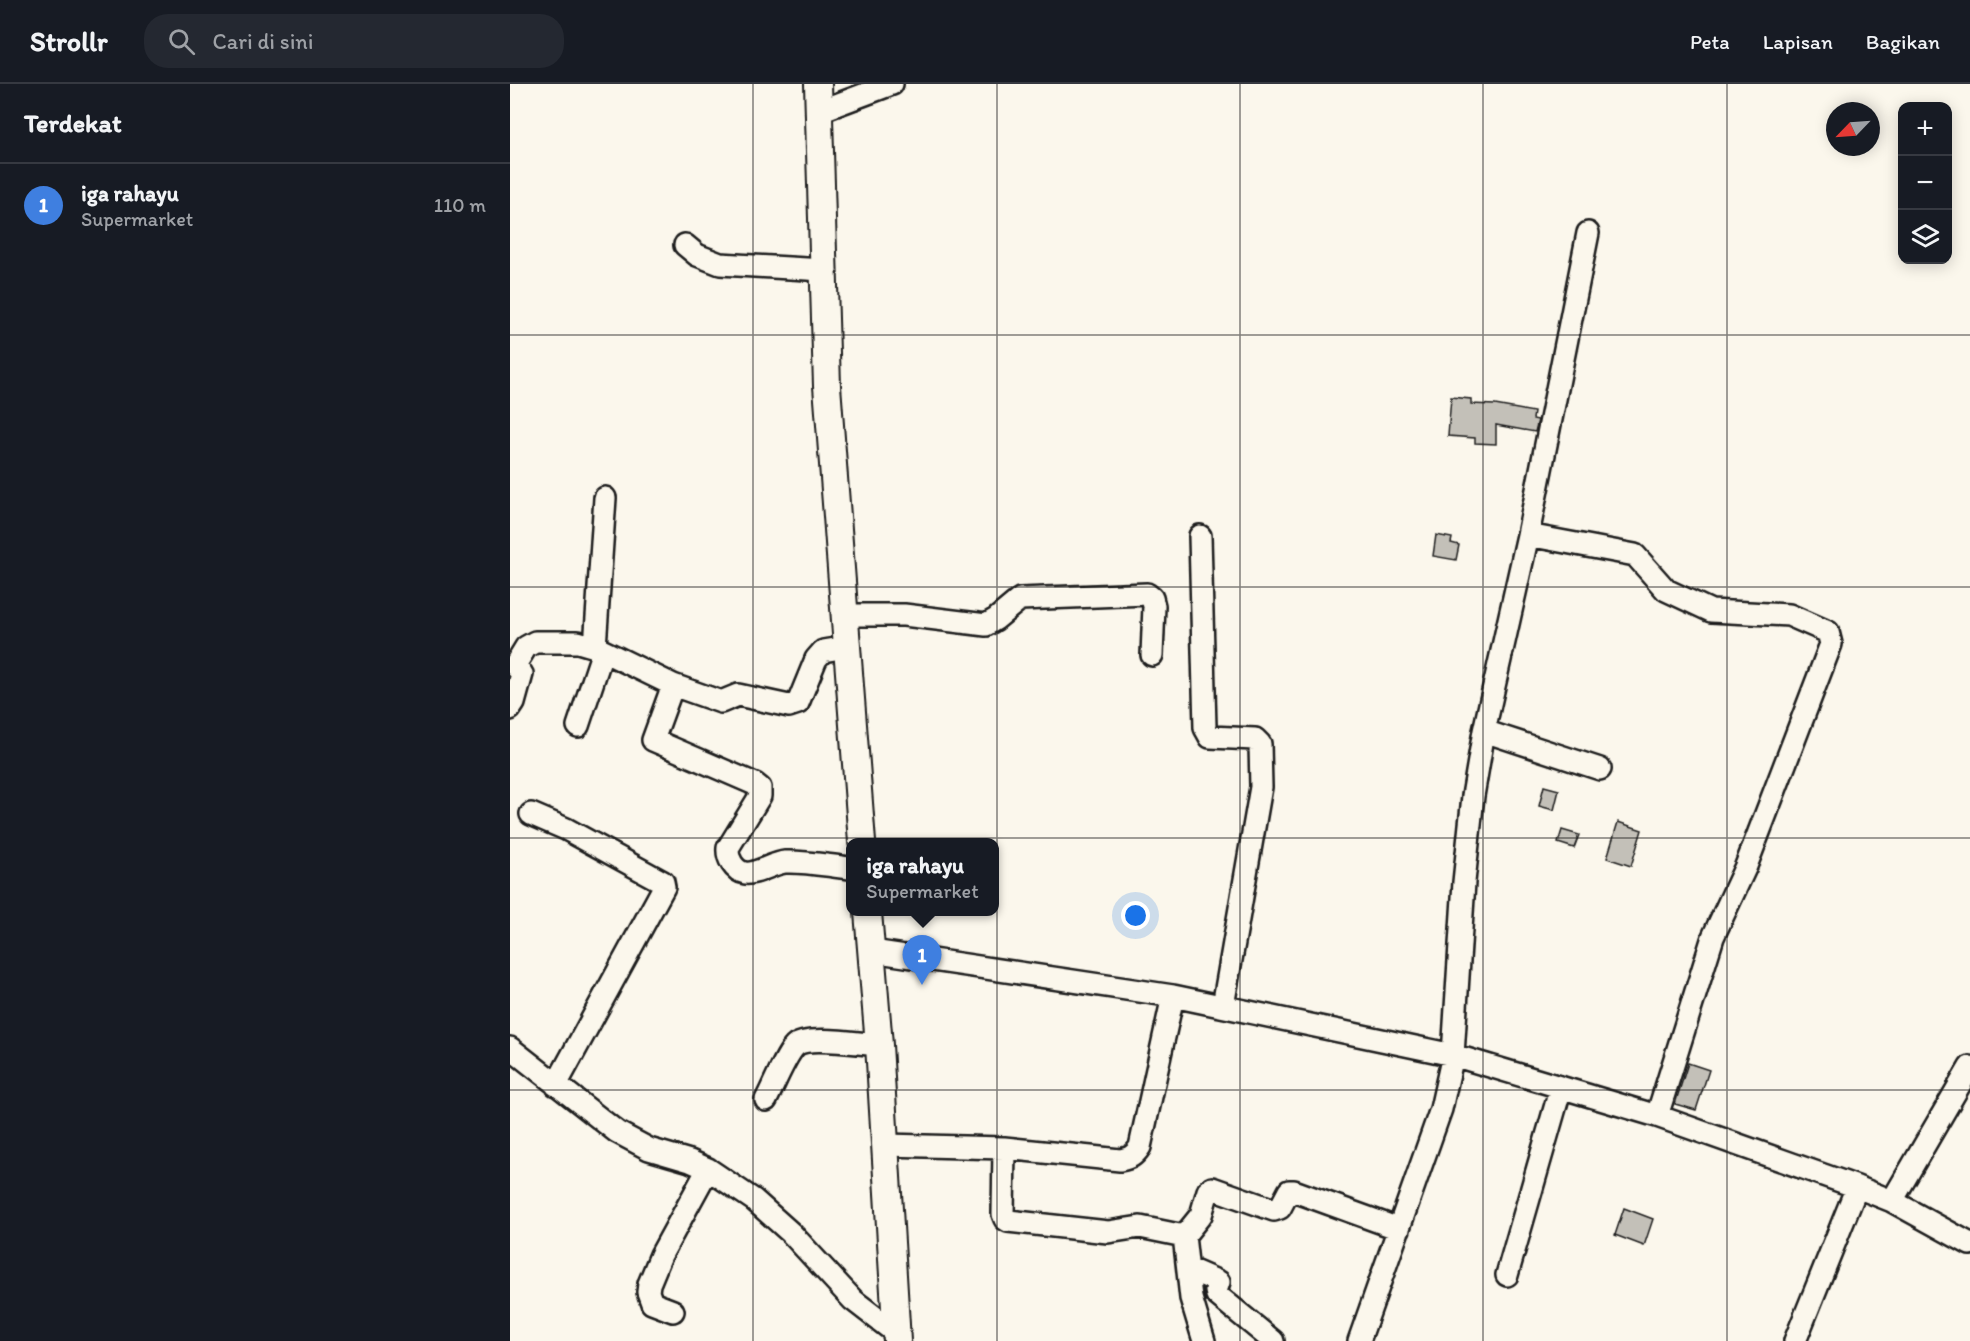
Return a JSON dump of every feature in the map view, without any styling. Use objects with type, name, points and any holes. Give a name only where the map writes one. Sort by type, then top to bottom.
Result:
[{"type":"main road","points":[[818,84],[827,386],[862,838]]},
{"type":"main road","points":[[868,916],[879,1045],[897,1337]]},
{"type":"street","points":[[820,111],[892,84]]},
{"type":"street","points":[[1359,1341],[1441,1109],[1453,1055],[1464,882],[1473,796],[1484,731],[1528,535],[1588,233]]},
{"type":"street","points":[[685,245],[697,255],[720,264],[824,270]]},
{"type":"street","points":[[578,726],[599,649],[604,498]]},
{"type":"street","points":[[1528,535],[1635,555],[1666,590],[1711,611],[1789,615],[1828,633],[1831,644],[1746,866],[1713,937],[1657,1116]]},
{"type":"street","points":[[1200,536],[1205,728],[1210,736],[1255,739],[1260,744],[1261,787],[1223,1006]]},
{"type":"street","points":[[844,615],[904,615],[986,625],[996,620],[1020,599],[1147,594],[1152,598],[1154,606],[1152,655]]},
{"type":"street","points":[[510,709],[514,703],[522,674],[512,664],[526,647],[536,642],[578,642],[599,649],[673,685],[721,702],[738,695],[789,706],[798,703],[816,660],[823,651],[847,647]]},
{"type":"street","points":[[673,685],[653,740],[760,788],[760,796],[728,848],[729,857],[736,868],[750,873],[774,864],[788,862],[846,868]]},
{"type":"street","points":[[1484,731],[1600,770]]},
{"type":"street","points":[[531,814],[566,829],[663,882],[664,887],[556,1085]]},
{"type":"street","points":[[872,951],[1173,996],[1453,1055],[1657,1116],[1857,1187],[1892,1201],[1970,1244]]},
{"type":"street","points":[[885,1145],[1004,1148],[1120,1160],[1136,1155],[1140,1147],[1173,996]]},
{"type":"street","points":[[766,1100],[792,1050],[802,1041],[879,1045]]},
{"type":"street","points":[[510,1048],[631,1141],[708,1168],[754,1200],[792,1233],[853,1300],[897,1337]]},
{"type":"street","points":[[1892,1201],[1970,1067]]},
{"type":"street","points":[[1507,1275],[1562,1087]]},
{"type":"street","points":[[1004,1148],[1003,1214],[1006,1220],[1108,1232],[1140,1227],[1184,1236]]},
{"type":"street","points":[[673,1311],[652,1303],[648,1292],[649,1284],[661,1255],[708,1168]]},
{"type":"street","points":[[1795,1341],[1857,1187]]},
{"type":"street","points":[[1204,1341],[1191,1298],[1184,1236],[1201,1215],[1212,1188],[1274,1210],[1280,1208],[1289,1191],[1294,1191],[1399,1229]]},
{"type":"street","points":[[1189,1269],[1219,1282],[1217,1295],[1273,1341]]},
{"type":"building","points":[[1451,397],[1471,399],[1471,404],[1495,405],[1534,412],[1533,419],[1538,420],[1535,432],[1496,425],[1496,444],[1475,443],[1475,438],[1448,436]]},
{"type":"building","points":[[1436,535],[1452,538],[1451,543],[1459,545],[1456,560],[1433,556]]},
{"type":"building","points":[[1544,786],[1559,790],[1554,810],[1539,806]]},
{"type":"building","points":[[1618,822],[1642,830],[1631,866],[1607,858]]},
{"type":"building","points":[[1562,830],[1579,835],[1574,848],[1558,843]]},
{"type":"building","points":[[1688,1063],[1709,1070],[1696,1110],[1675,1104]]},
{"type":"building","points":[[1624,1208],[1653,1219],[1644,1246],[1615,1235]]},
{"type":"place","name":"iga rahayu","points":[[922,985]]}]
